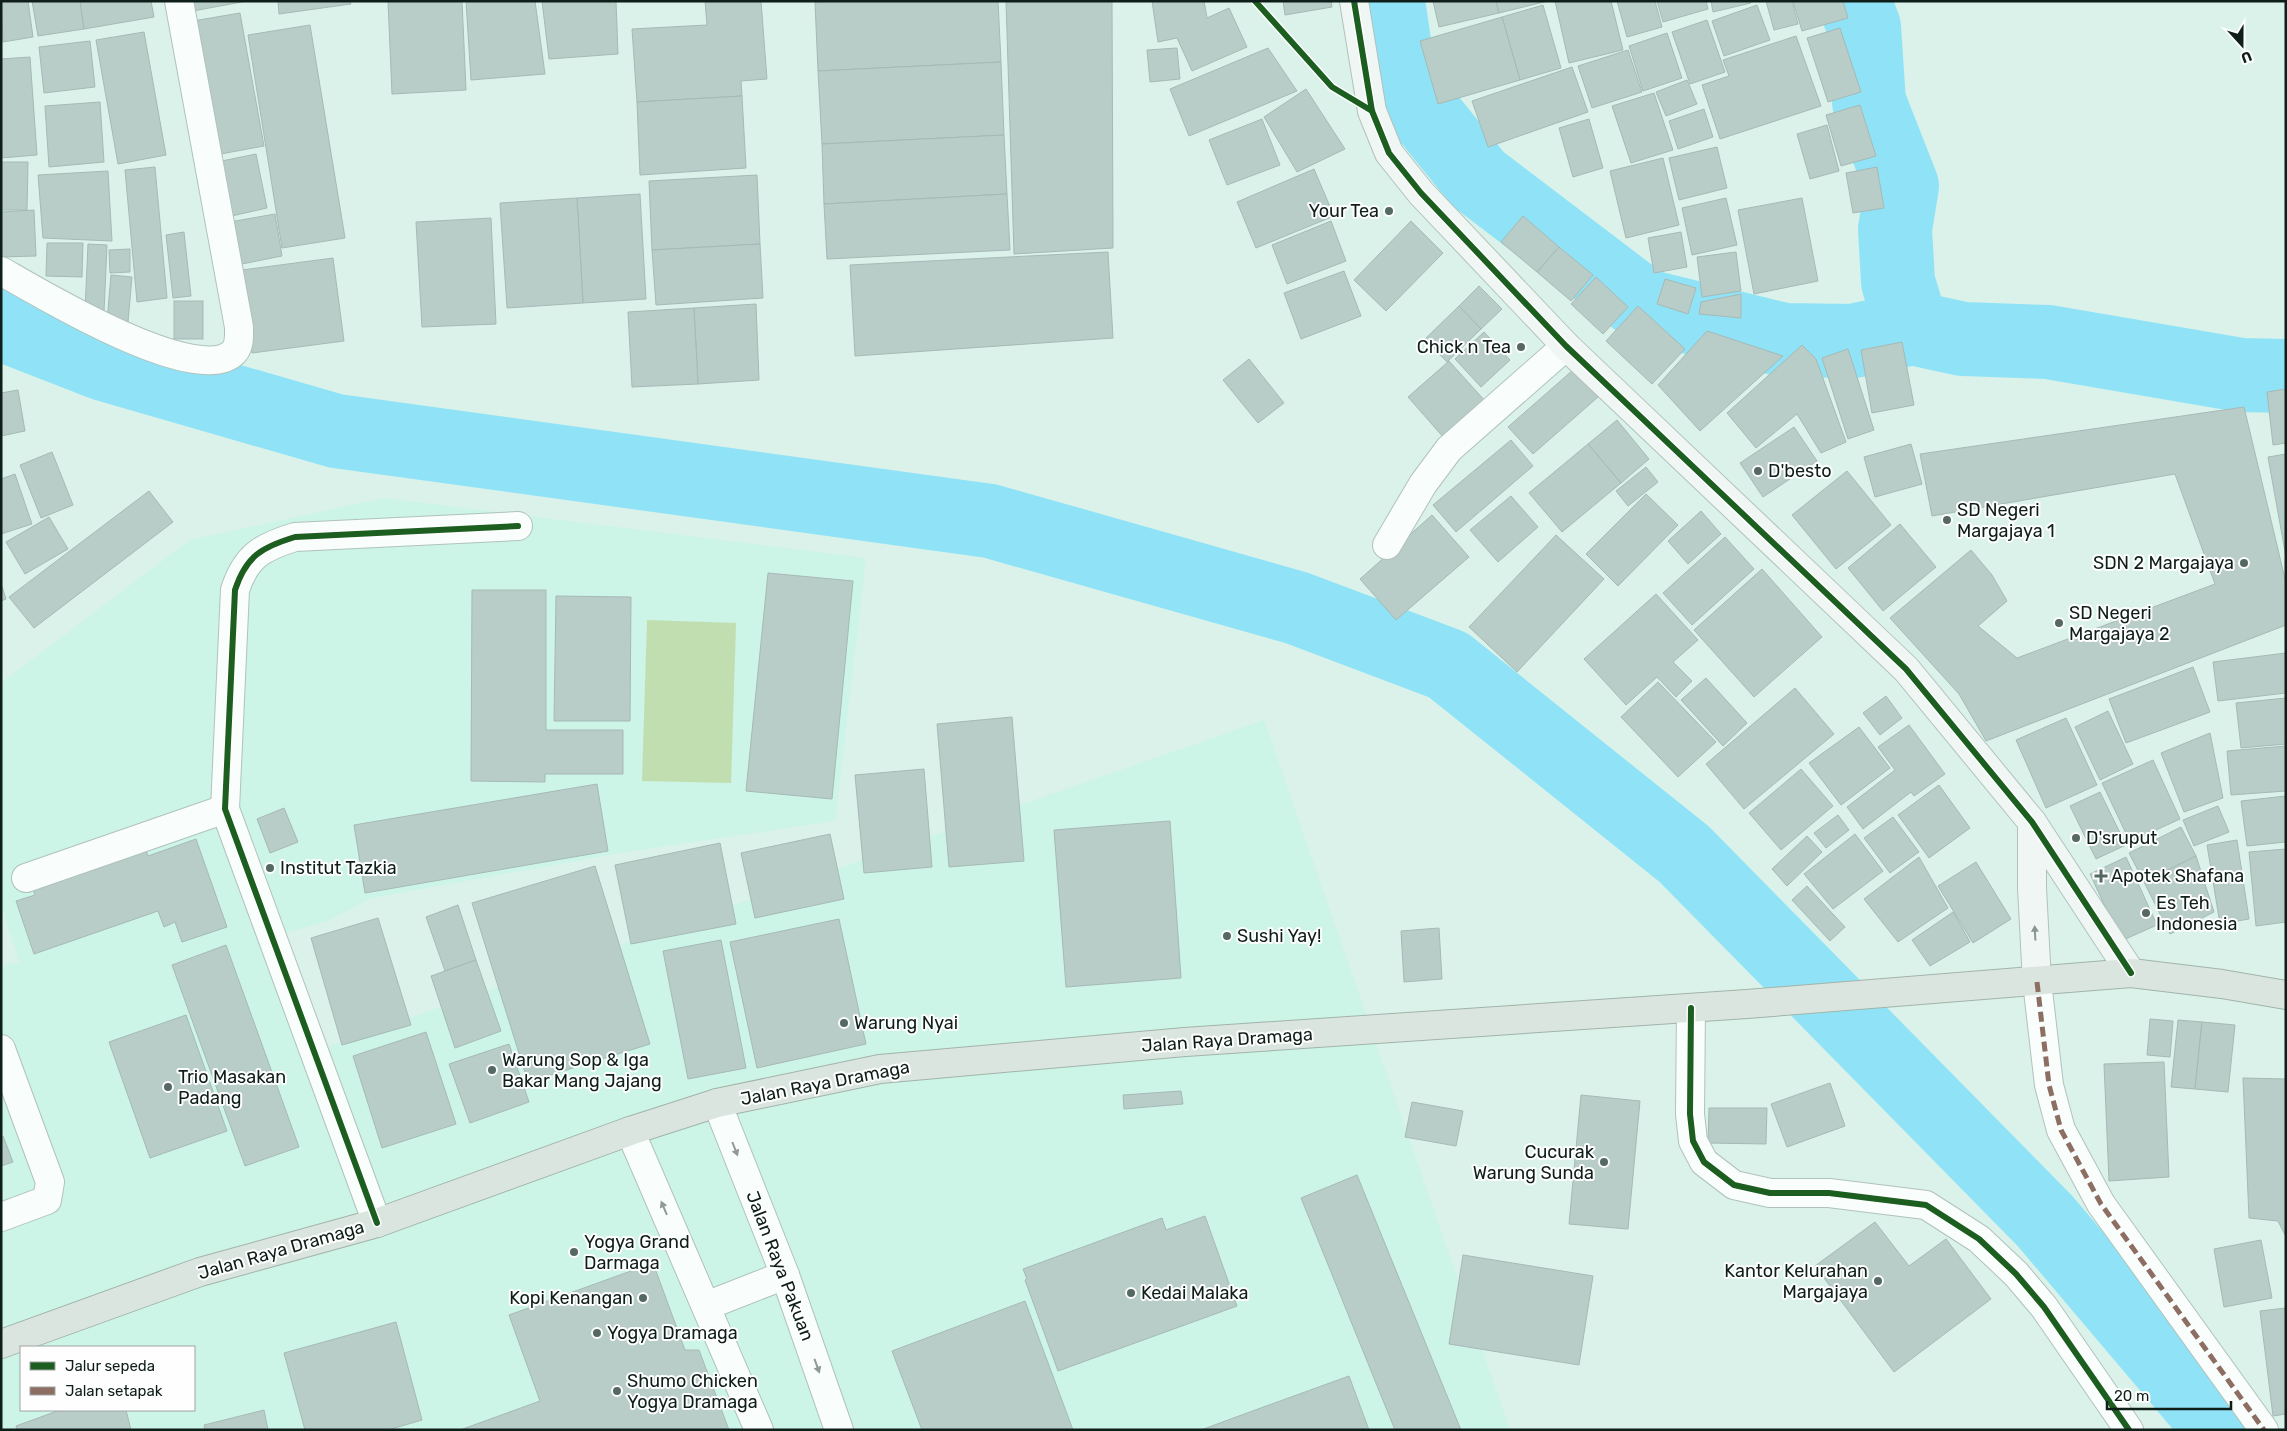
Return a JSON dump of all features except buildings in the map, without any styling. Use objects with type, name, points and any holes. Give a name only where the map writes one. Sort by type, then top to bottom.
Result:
[{"type":"highway","name":"Jalan Raya Dramaga","points":[[1,1344],[200,1272],[377,1223],[630,1131],[717,1104],[880,1069],[1185,1042],[1747,1004],[2131,973],[2286,994]]},
{"type":"street","points":[[1,271],[98,324],[158,351],[208,361],[226,357],[233,353],[239,345],[239,327],[179,1]]},
{"type":"street","points":[[1354,1],[1372,111],[1389,153],[1421,193],[1566,346],[1906,669],[2032,822],[2131,973]]},
{"type":"street","points":[[1387,545],[1423,484],[1450,449],[1566,346]]},
{"type":"street","points":[[377,1223],[225,809],[235,590],[241,572],[255,554],[273,544],[295,537],[518,526]]},
{"type":"street","points":[[26,878],[225,809]]},
{"type":"street","points":[[2032,822],[2032,888],[2025,981],[2060,1130],[2101,1204],[2264,1430]]},
{"type":"street","points":[[1691,1008],[1690,1114],[1693,1142],[1704,1162],[1734,1185],[1770,1193],[1829,1193],[1926,1205],[1934,1210],[1979,1239],[2016,1274],[2044,1307],[2129,1430]]},
{"type":"street","points":[[1,1049],[50,1182],[47,1200],[1,1217]]},
{"type":"street","name":"Jalan Raya Pakuan","points":[[717,1104],[785,1275],[840,1430]]},
{"type":"street","points":[[630,1131],[759,1430]]},
{"type":"street","points":[[706,1306],[785,1275]]},
{"type":"shaded area","points":[[384,498],[866,558],[835,821],[620,853],[371,898],[329,920],[264,940],[304,1055],[1264,720],[1510,1430],[1,1430],[1,966],[20,962],[1,906],[1,683],[190,540]]},
{"type":"green space","points":[[647,620],[736,623],[731,783],[642,781]]},
{"type":"waterway","points":[[1388,1],[1400,83],[1478,179],[1645,306],[1784,340],[1853,341],[1912,328]]},
{"type":"waterway","points":[[1854,1],[1864,27],[1869,102],[1902,186],[1895,229],[1898,282],[1912,328],[1963,339],[2048,342],[2241,375],[2286,376]]},
{"type":"waterway","points":[[1,324],[104,364],[336,431],[990,521],[1297,608],[1448,665],[1684,854],[2045,1221],[2222,1430]]},
{"type":"marked path","points":[[2037,982],[2049,1085],[2061,1130],[2101,1204],[2264,1430]]},
{"type":"cycle path","points":[[1255,1],[1332,87],[1372,111]]},
{"type":"cycle path","points":[[1354,1],[1372,111],[1389,153],[1421,193],[1566,346],[1906,669],[2032,822],[2131,973]]},
{"type":"cycle path","points":[[377,1223],[225,809],[235,590],[244,569],[257,554],[264,549],[295,537],[518,526]]},
{"type":"cycle path","points":[[1691,1008],[1690,1114],[1693,1141],[1704,1162],[1734,1185],[1770,1193],[1829,1193],[1926,1205],[1979,1239],[2016,1274],[2044,1307],[2129,1430]]},
{"type":"place","name":"Your Tea","points":[[1389,211]]},
{"type":"place","name":"Chick n Tea","points":[[1521,347]]},
{"type":"place","name":"D'besto","points":[[1758,471]]},
{"type":"place","name":"SD Negeri Margajaya 1","points":[[1947,520]]},
{"type":"place","name":"SDN 2 Margajaya","points":[[2244,563]]},
{"type":"place","name":"SD Negeri Margajaya 2","points":[[2059,623]]},
{"type":"place","name":"D'sruput","points":[[2076,838]]},
{"type":"place","name":"Institut Tazkia","points":[[270,868]]},
{"type":"place","name":"Apotek Shafana","points":[[2101,876]]},
{"type":"place","name":"Es Teh Indonesia","points":[[2146,913]]},
{"type":"place","name":"Sushi Yay!","points":[[1227,936]]},
{"type":"place","name":"Warung Nyai","points":[[844,1023]]},
{"type":"place","name":"Warung Sop & Iga Bakar Mang Jajang","points":[[492,1070]]},
{"type":"place","name":"Trio Masakan Padang","points":[[168,1087]]},
{"type":"place","name":"Cucurak Warung Sunda","points":[[1604,1162]]},
{"type":"place","name":"Yogya Grand Darmaga","points":[[574,1252]]},
{"type":"place","name":"Kantor Kelurahan Margajaya","points":[[1878,1281]]},
{"type":"place","name":"Kedai Malaka","points":[[1131,1293]]},
{"type":"place","name":"Kopi Kenangan","points":[[643,1298]]},
{"type":"place","name":"Yogya Dramaga","points":[[597,1333]]},
{"type":"place","name":"Shumo Chicken Yogya Dramaga","points":[[617,1391]]}]
